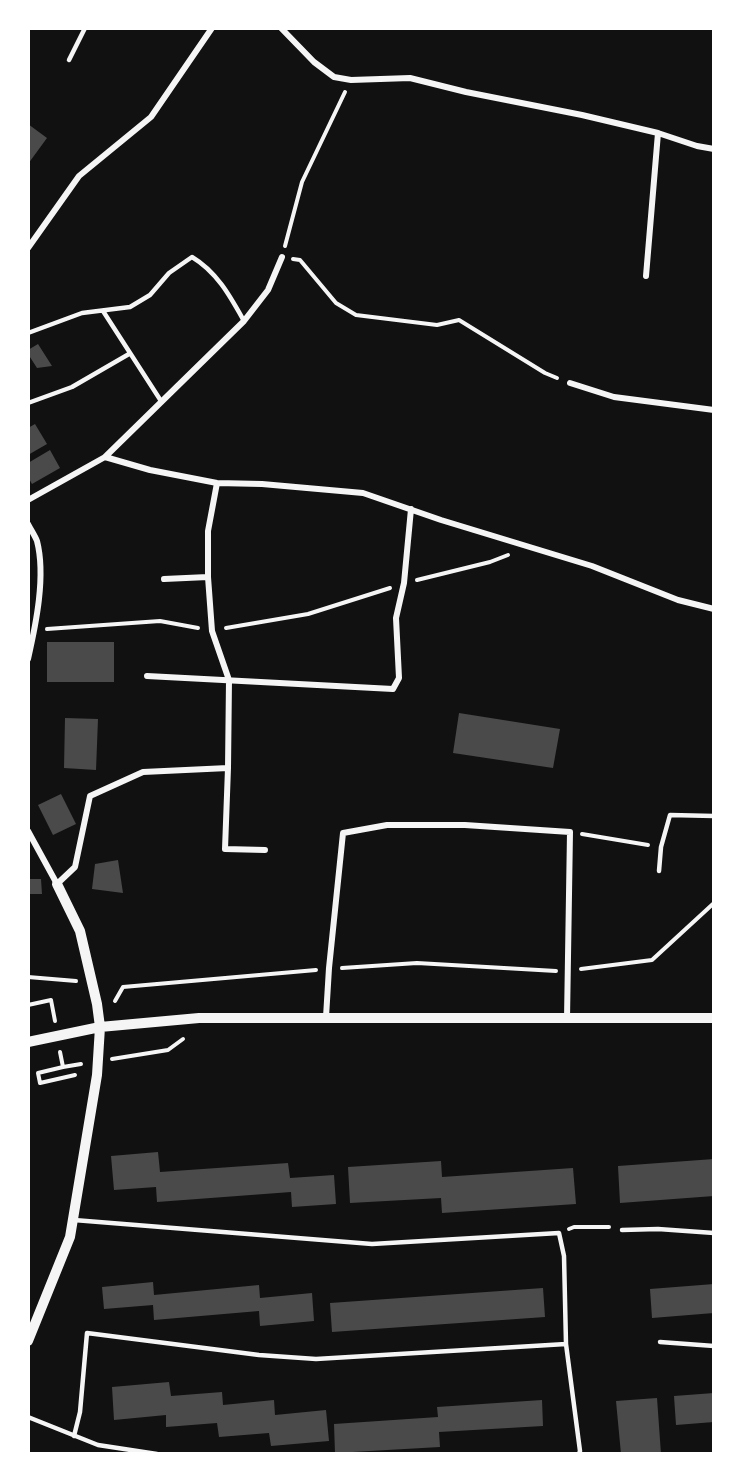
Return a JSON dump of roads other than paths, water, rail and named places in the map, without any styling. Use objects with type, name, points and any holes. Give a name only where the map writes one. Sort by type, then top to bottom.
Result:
[{"type":"street","points":[[28,248],[80,176],[151,117],[212,28]]},
{"type":"street","points":[[282,28],[314,62],[334,77],[351,80],[410,78],[658,133],[714,149]]},
{"type":"street","points":[[646,276],[658,133]]},
{"type":"street","points":[[28,500],[105,457],[244,321],[268,290],[282,257]]},
{"type":"street","points":[[570,383],[614,397],[714,410]]},
{"type":"street","points":[[105,457],[150,470],[217,483],[262,484],[363,493],[441,520],[592,566],[678,600],[714,609]]},
{"type":"street","points":[[217,483],[208,531],[208,577],[212,631],[229,681],[225,849],[265,850]]},
{"type":"street","points":[[147,676],[393,689],[399,678],[396,618],[404,583],[411,509]]},
{"type":"street","points":[[28,524],[37,541],[41,581],[35,630],[28,659]]},
{"type":"street","points":[[164,579],[208,577]]},
{"type":"street","points":[[57,884],[75,867],[90,796],[143,772],[228,768]]},
{"type":"street","points":[[326,1017],[343,833],[387,825],[443,825],[570,832],[567,1019]]},
{"type":"street","points":[[28,831],[80,931],[98,1004],[100,1027],[97,1075],[74,1220],[70,1237],[28,1341]]},
{"type":"street","points":[[28,1042],[100,1027],[199,1018],[714,1018]]},
{"type":"lane","points":[[69,60],[85,28]]},
{"type":"lane","points":[[28,333],[82,313],[130,307],[150,294],[169,273],[192,257],[207,266],[223,286],[244,321]]},
{"type":"lane","points":[[103,311],[161,401]]},
{"type":"lane","points":[[28,403],[72,387],[129,354]]},
{"type":"lane","points":[[659,871],[661,847],[670,814],[714,816]]},
{"type":"lane","points":[[74,1220],[372,1244],[559,1233],[564,1256],[566,1344],[579,1454]]},
{"type":"lane","points":[[621,1230],[658,1229],[714,1233]]},
{"type":"lane","points":[[74,1436],[80,1412],[87,1333],[259,1355],[316,1359],[566,1344]]},
{"type":"lane","points":[[660,1342],[714,1346]]},
{"type":"lane","points":[[28,1417],[98,1445],[157,1454]]}]
